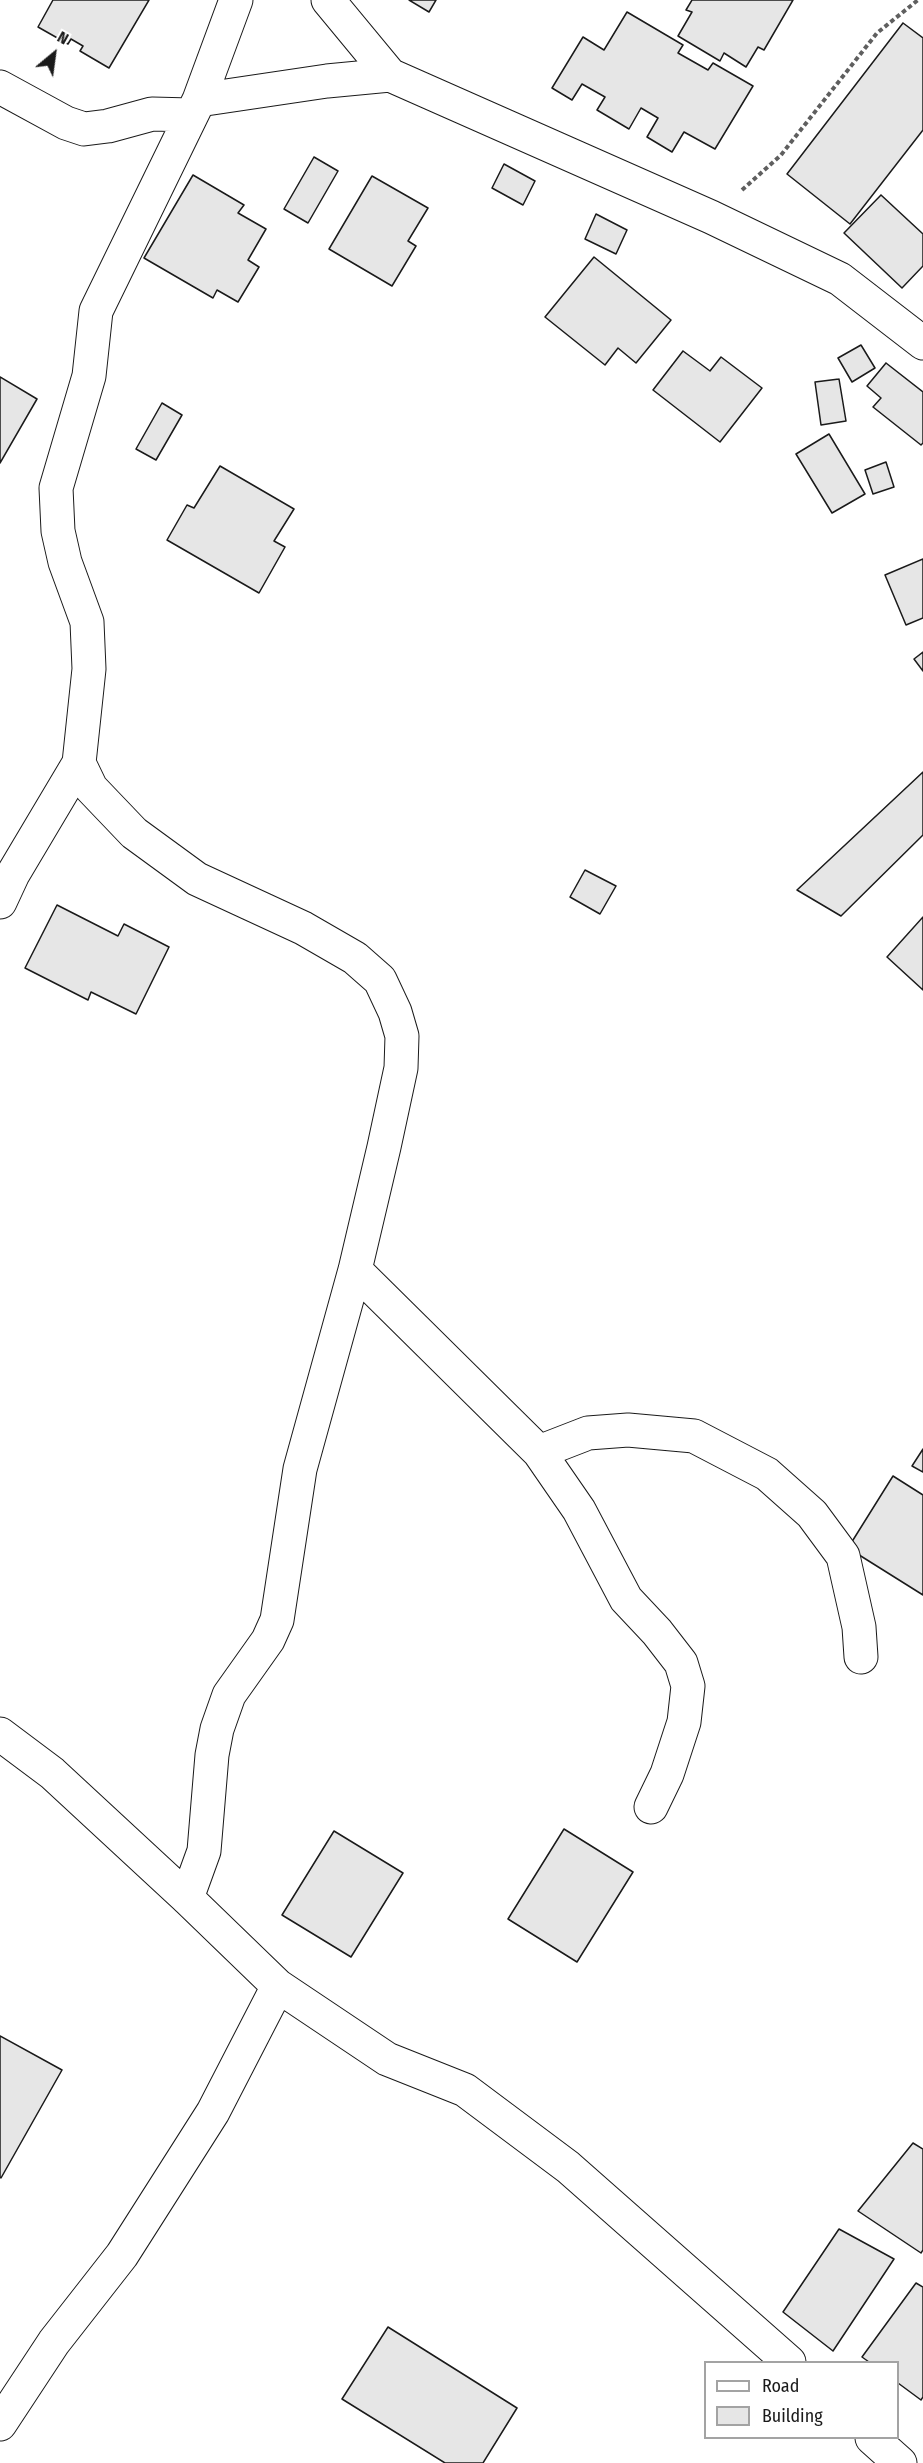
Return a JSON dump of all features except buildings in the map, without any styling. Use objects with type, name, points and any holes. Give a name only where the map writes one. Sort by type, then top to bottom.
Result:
[{"type":"street","points":[[0,902],[13,874],[79,763],[89,669],[87,622],[65,562],[58,531],[56,488],[89,376],[96,311],[195,107],[236,0]]},
{"type":"street","points":[[328,0],[390,75],[711,217],[840,279],[923,343]]},
{"type":"street","points":[[0,87],[66,123],[84,129],[327,81],[390,75]]},
{"type":"street","points":[[79,763],[91,789],[134,833],[197,879],[303,928],[355,958],[380,980],[395,1012],[402,1036],[401,1068],[354,1270],[300,1468],[278,1620],[268,1640],[229,1695],[217,1729],[212,1755],[204,1851],[187,1898]]},
{"type":"street","points":[[354,1270],[540,1452],[579,1510],[626,1599],[681,1663],[688,1686],[684,1722],[667,1774],[651,1807]]},
{"type":"street","points":[[540,1452],[588,1432],[628,1430],[694,1436],[767,1474],[812,1514],[843,1556],[859,1627],[861,1657]]},
{"type":"street","points":[[0,1734],[52,1773],[278,1986],[387,2059],[465,2090],[568,2167],[788,2361]]},
{"type":"street","points":[[0,2424],[54,2342],[122,2255],[213,2112],[278,1986]]},
{"type":"street","points":[[873,2439],[900,2463]]},
{"type":"path","points":[[711,217],[781,155],[877,33],[918,0]]}]
